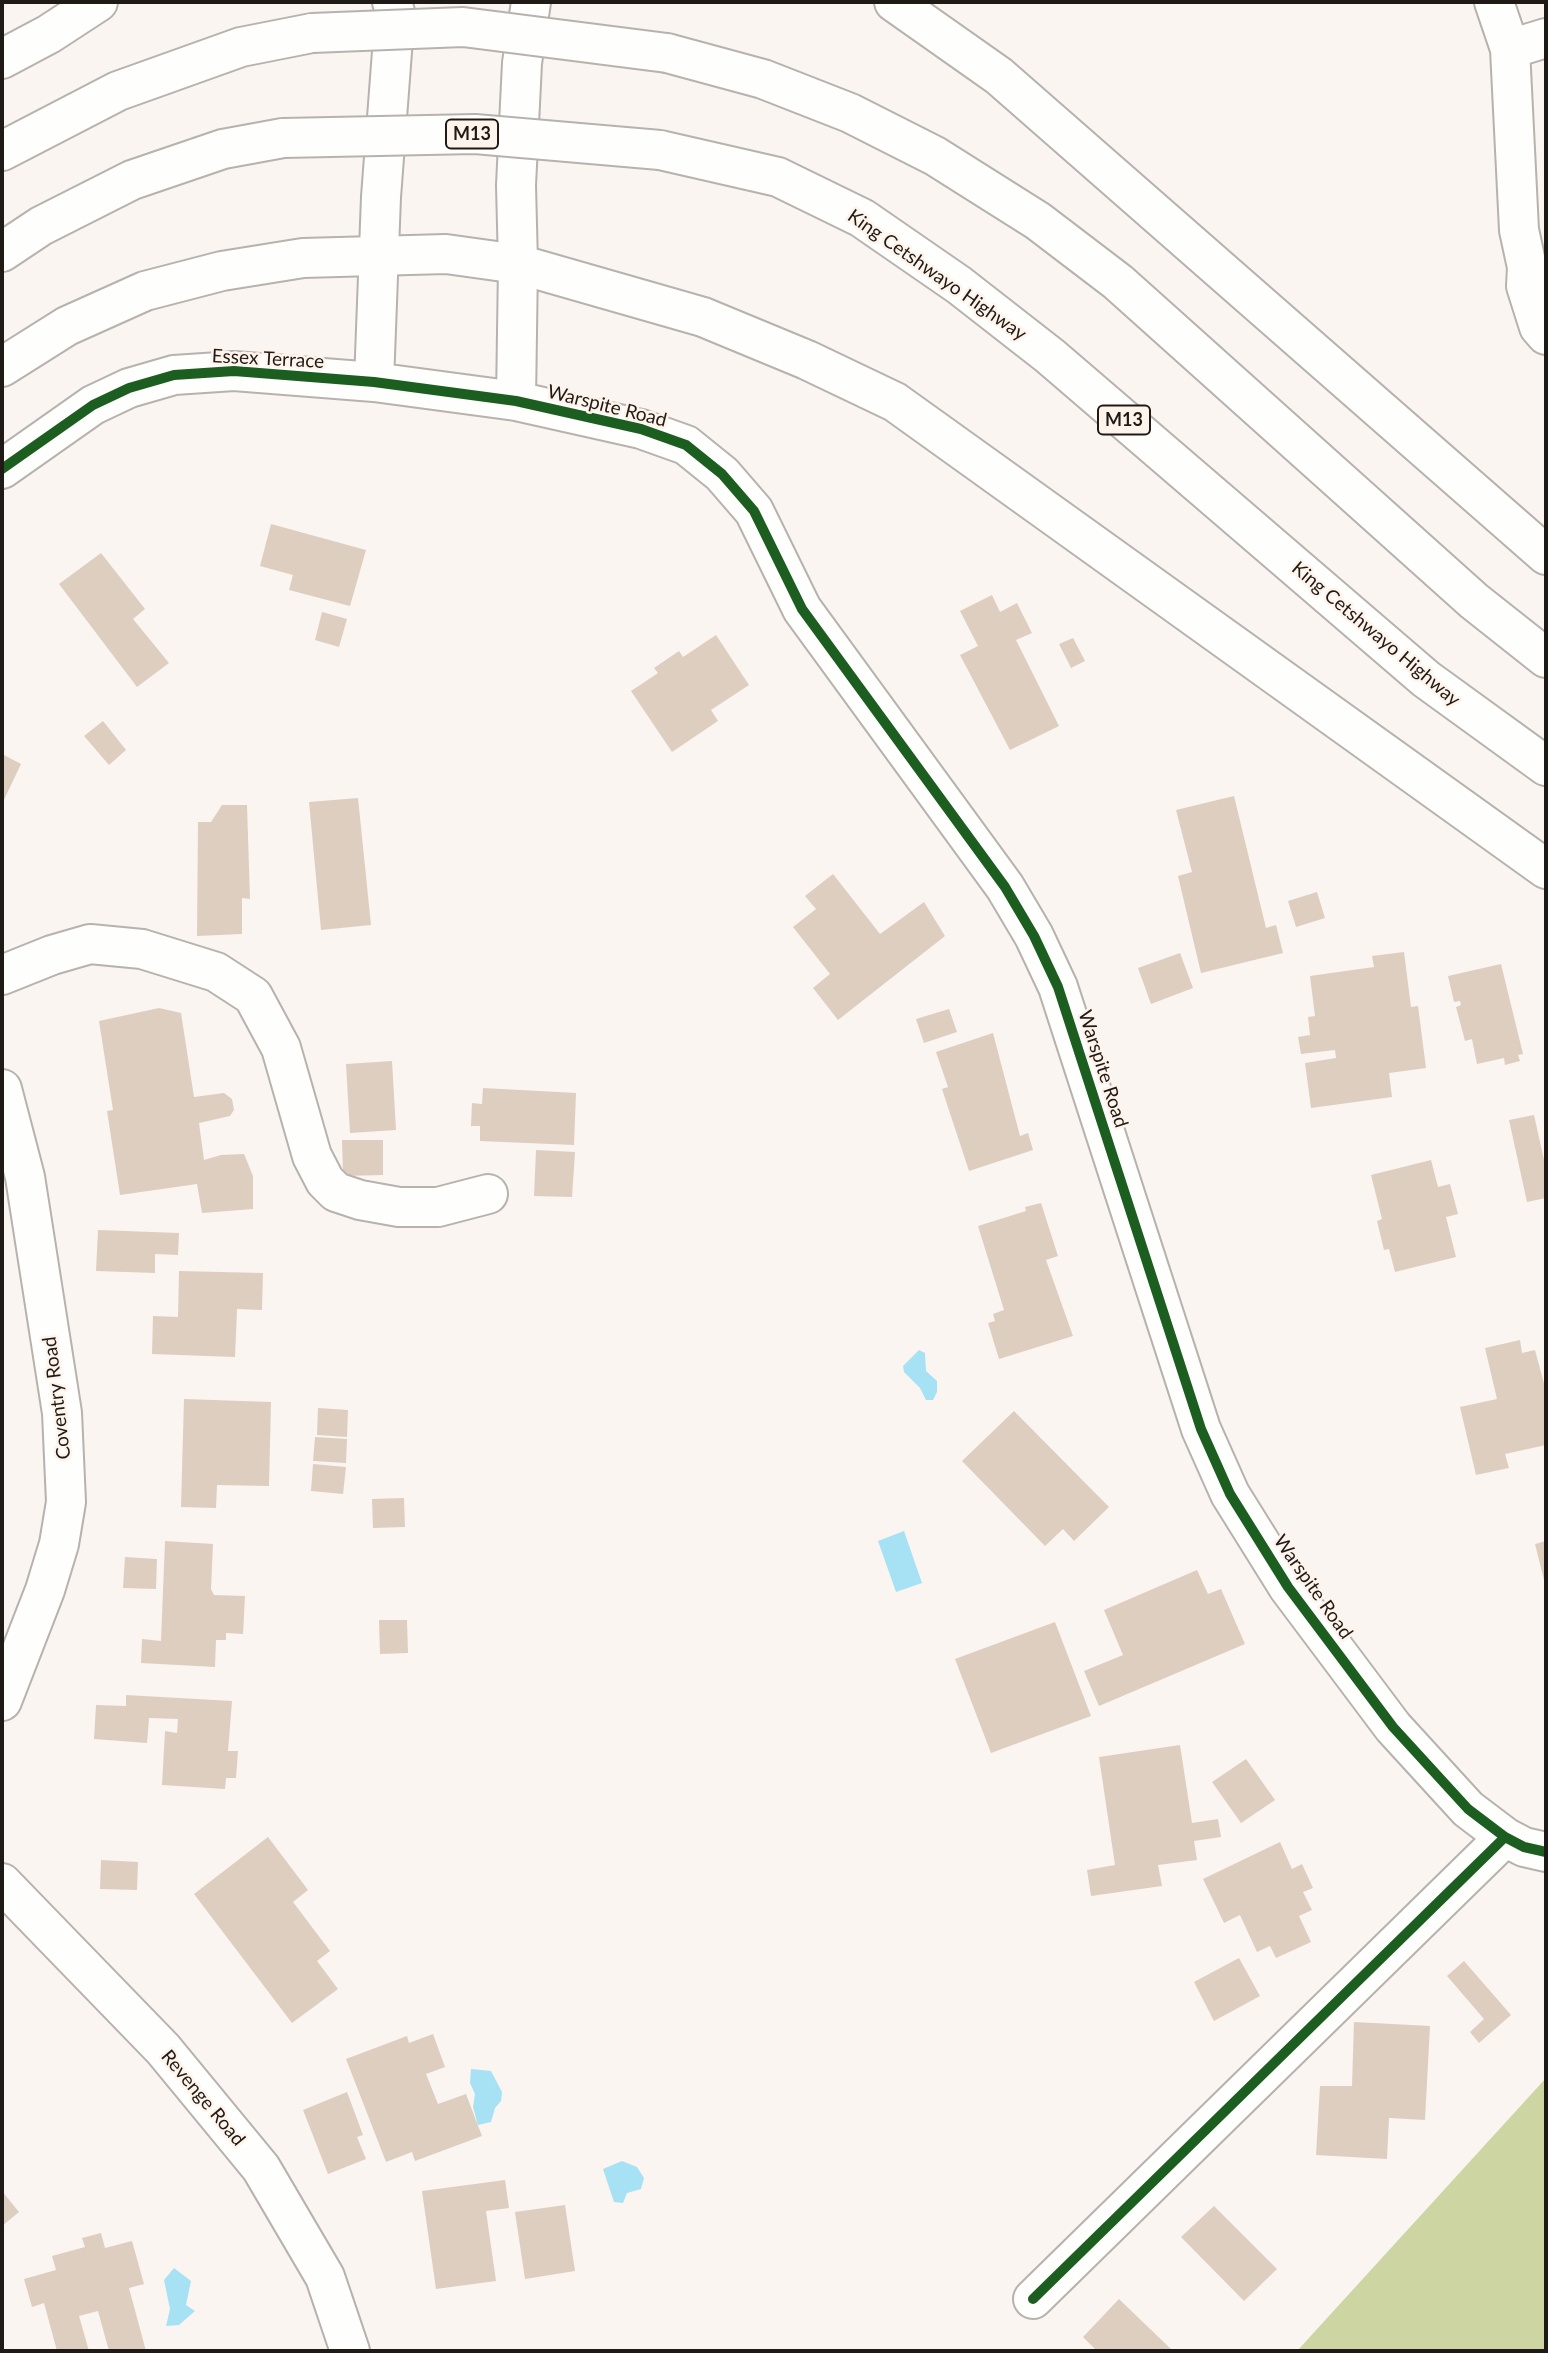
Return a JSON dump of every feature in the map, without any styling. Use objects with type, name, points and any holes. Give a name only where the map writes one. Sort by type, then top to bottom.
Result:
[{"type":"main road","points":[[2,59],[49,34],[98,2]]},
{"type":"main road","points":[[516,401],[519,264],[516,185],[522,63],[531,2]]},
{"type":"main road","points":[[894,2],[926,14],[1546,555]]},
{"type":"main road","points":[[1494,2],[1510,49],[1519,230],[1527,267],[1526,286],[1539,327],[1546,335]]},
{"type":"main road","points":[[374,382],[379,254],[396,5]]},
{"type":"main road","points":[[2,151],[118,90],[241,47],[312,33],[463,27],[667,53],[763,79],[850,113],[936,156],[1038,221],[1118,282],[1474,601],[1546,659]]},
{"type":"main road","points":[[1510,49],[1546,38]]},
{"type":"main road","name":"King Cetshwayo Highway","points":[[2,252],[41,226],[132,180],[223,149],[283,138],[475,134],[660,150],[778,177],[862,218],[959,285],[1050,356],[1426,679],[1546,766]]},
{"type":"main road","points":[[1519,230],[1546,278]]},
{"type":"main road","points":[[2,367],[67,326],[145,291],[222,271],[303,258],[446,254],[519,264],[703,317],[807,360],[895,402],[1546,869]]},
{"type":"main road","name":"Essex Terrace","points":[[2,469],[93,405],[149,380],[174,375],[234,371],[374,382],[516,401]]},
{"type":"main road","name":"Warspite Road","points":[[516,401],[641,429],[686,445],[722,474],[754,511],[802,609],[1005,887],[1034,936],[1058,987],[1201,1429],[1230,1494],[1288,1587],[1393,1727],[1468,1810],[1505,1837],[1524,1847],[1546,1852]]},
{"type":"main road","points":[[2,975],[52,955],[90,944],[142,949],[216,972],[253,996],[281,1048],[312,1156],[325,1181],[336,1192],[360,1200],[399,1207],[438,1207],[488,1194]]},
{"type":"main road","name":"Coventry Road","points":[[2,1089],[9,1142],[62,1413],[66,1502],[60,1544],[2,1701]]},
{"type":"main road","points":[[1033,2300],[1505,1837]]},
{"type":"main road","name":"Revenge Road","points":[[2,1883],[163,2049],[261,2168],[325,2277],[350,2351]]},
{"type":"green space","points":[[1546,2078],[1546,2351],[1297,2351]]},
{"type":"water","points":[[919,1350],[925,1353],[926,1371],[937,1381],[937,1392],[933,1400],[926,1400],[920,1388],[904,1372],[903,1366]]},
{"type":"water","points":[[904,1531],[922,1583],[896,1592],[878,1541]]},
{"type":"water","points":[[471,2069],[491,2071],[502,2092],[501,2101],[495,2108],[491,2122],[478,2125],[473,2107],[475,2094],[470,2083]]},
{"type":"water","points":[[622,2161],[637,2167],[644,2178],[641,2189],[627,2193],[623,2203],[614,2202],[603,2169]]},
{"type":"water","points":[[174,2268],[191,2281],[186,2305],[195,2311],[179,2325],[166,2326],[170,2309],[164,2280]]},
{"type":"building","points":[[271,524],[366,550],[350,606],[289,590],[293,575],[260,566]]},
{"type":"building","points":[[101,553],[145,609],[133,619],[169,663],[137,687],[59,584]]},
{"type":"building","points":[[992,595],[1000,612],[1017,603],[1032,633],[1016,640],[1059,726],[1010,750],[960,655],[978,646],[960,611]]},
{"type":"building","points":[[322,612],[347,619],[339,647],[315,640]]},
{"type":"building","points":[[716,635],[749,685],[711,710],[718,721],[672,752],[631,691],[658,673],[654,668],[679,651],[683,657]]},
{"type":"building","points":[[1073,638],[1085,661],[1071,668],[1059,644]]},
{"type":"building","points":[[103,721],[126,750],[109,765],[84,736]]},
{"type":"building","points":[[2,754],[21,764],[2,804]]},
{"type":"building","points":[[1234,796],[1266,928],[1276,925],[1283,953],[1201,973],[1178,876],[1192,872],[1176,810]]},
{"type":"building","points":[[358,798],[371,925],[321,930],[309,802]]},
{"type":"building","points":[[222,805],[247,805],[250,899],[242,898],[242,934],[197,936],[198,822],[211,822]]},
{"type":"building","points":[[833,874],[880,934],[924,902],[945,936],[838,1020],[813,988],[830,974],[793,927],[816,909],[805,896]]},
{"type":"building","points":[[1317,892],[1325,918],[1296,927],[1288,901]]},
{"type":"building","points":[[1404,952],[1411,1007],[1418,1006],[1426,1068],[1389,1073],[1392,1097],[1311,1108],[1305,1063],[1336,1058],[1335,1050],[1301,1054],[1298,1037],[1310,1035],[1308,1017],[1315,1016],[1310,976],[1374,967],[1372,956]]},
{"type":"building","points":[[1180,953],[1193,988],[1151,1004],[1138,968]]},
{"type":"building","points":[[1501,964],[1523,1054],[1518,1055],[1520,1061],[1505,1065],[1504,1058],[1477,1064],[1472,1039],[1465,1041],[1456,1007],[1461,1005],[1460,1001],[1454,1002],[1448,976]]},
{"type":"building","points":[[159,1008],[181,1013],[194,1097],[224,1093],[232,1099],[234,1110],[230,1116],[199,1123],[204,1160],[221,1155],[244,1154],[253,1176],[253,1209],[202,1213],[197,1184],[120,1195],[107,1111],[113,1110],[99,1021]]},
{"type":"building","points":[[949,1009],[957,1032],[924,1043],[916,1019]]},
{"type":"building","points":[[993,1033],[1020,1136],[1028,1133],[1033,1150],[969,1171],[942,1089],[948,1087],[936,1052]]},
{"type":"building","points":[[392,1061],[396,1130],[350,1133],[346,1064]]},
{"type":"building","points":[[483,1088],[576,1093],[574,1145],[480,1141],[480,1126],[471,1126],[472,1103],[482,1104]]},
{"type":"building","points":[[1534,1115],[1546,1169],[1546,1198],[1527,1202],[1509,1120]]},
{"type":"building","points":[[342,1140],[383,1140],[383,1175],[343,1176]]},
{"type":"building","points":[[536,1150],[575,1152],[572,1197],[534,1196]]},
{"type":"building","points":[[1431,1160],[1438,1187],[1450,1184],[1458,1214],[1446,1217],[1456,1257],[1395,1272],[1389,1249],[1384,1250],[1377,1221],[1382,1219],[1371,1175]]},
{"type":"building","points":[[1041,1203],[1058,1256],[1046,1260],[1073,1336],[999,1359],[988,1323],[995,1321],[993,1314],[1004,1310],[978,1226],[1026,1211],[1025,1207]]},
{"type":"building","points":[[98,1230],[179,1233],[178,1255],[155,1254],[155,1273],[96,1271]]},
{"type":"building","points":[[179,1271],[263,1273],[262,1310],[237,1309],[235,1357],[152,1354],[153,1316],[178,1317]]},
{"type":"building","points":[[1520,1340],[1522,1353],[1535,1350],[1546,1391],[1546,1445],[1505,1454],[1509,1468],[1476,1475],[1460,1407],[1497,1399],[1485,1348]]},
{"type":"building","points":[[184,1399],[271,1402],[269,1486],[217,1485],[216,1508],[181,1507]]},
{"type":"building","points":[[318,1408],[348,1410],[347,1437],[317,1435]]},
{"type":"building","points":[[1014,1411],[1109,1507],[1074,1541],[1063,1529],[1045,1546],[962,1461]]},
{"type":"building","points":[[315,1437],[347,1439],[346,1463],[313,1461]]},
{"type":"building","points":[[313,1464],[346,1467],[343,1494],[311,1491]]},
{"type":"building","points":[[404,1498],[405,1527],[373,1528],[372,1499]]},
{"type":"building","points":[[165,1541],[213,1544],[211,1589],[214,1595],[245,1596],[243,1634],[226,1633],[226,1640],[216,1640],[215,1667],[141,1663],[142,1639],[161,1641]]},
{"type":"building","points":[[1546,1541],[1546,1584],[1545,1584],[1535,1544]]},
{"type":"building","points":[[125,1557],[157,1559],[156,1589],[123,1588]]},
{"type":"building","points":[[1197,1570],[1208,1594],[1221,1589],[1245,1644],[1099,1706],[1084,1671],[1123,1655],[1104,1610]]},
{"type":"building","points":[[379,1620],[407,1620],[408,1653],[380,1654]]},
{"type":"building","points":[[1055,1622],[1091,1716],[991,1753],[955,1659]]},
{"type":"building","points":[[126,1695],[232,1701],[228,1751],[238,1751],[236,1778],[226,1778],[225,1789],[162,1785],[165,1731],[177,1733],[178,1719],[149,1718],[147,1743],[94,1739],[96,1705],[126,1706]]},
{"type":"building","points":[[1180,1745],[1192,1823],[1218,1819],[1221,1837],[1194,1841],[1197,1860],[1158,1865],[1162,1886],[1091,1896],[1087,1870],[1115,1865],[1099,1757]]},
{"type":"building","points":[[1246,1759],[1275,1800],[1241,1823],[1212,1782]]},
{"type":"building","points":[[268,1837],[308,1890],[293,1902],[330,1951],[317,1961],[338,1989],[292,2023],[194,1894]]},
{"type":"building","points":[[1280,1842],[1292,1869],[1302,1864],[1313,1888],[1303,1892],[1312,1910],[1299,1916],[1311,1942],[1276,1958],[1270,1946],[1257,1952],[1240,1915],[1224,1923],[1203,1879]]},
{"type":"building","points":[[101,1860],[138,1862],[137,1890],[100,1889]]},
{"type":"building","points":[[1239,1958],[1260,1996],[1214,2021],[1194,1982]]},
{"type":"building","points":[[1464,1961],[1511,2015],[1479,2043],[1470,2032],[1484,2019],[1447,1976]]},
{"type":"building","points":[[1354,2022],[1430,2026],[1425,2120],[1389,2118],[1387,2159],[1316,2155],[1320,2086],[1352,2086]]},
{"type":"building","points":[[433,2034],[445,2067],[426,2074],[438,2104],[466,2094],[482,2136],[415,2161],[412,2152],[386,2162],[346,2059],[407,2036],[409,2043]]},
{"type":"building","points":[[347,2092],[363,2135],[357,2137],[366,2159],[328,2174],[303,2110]]},
{"type":"building","points":[[505,2180],[509,2208],[486,2211],[496,2281],[436,2289],[422,2191]]},
{"type":"building","points":[[2,2191],[19,2212],[2,2226]]},
{"type":"building","points":[[565,2205],[575,2271],[525,2279],[515,2212]]},
{"type":"building","points":[[1214,2206],[1277,2269],[1244,2301],[1181,2237]]},
{"type":"building","points":[[101,2233],[105,2248],[132,2241],[144,2284],[129,2288],[146,2351],[109,2351],[98,2311],[79,2316],[89,2351],[57,2351],[44,2303],[32,2307],[24,2279],[56,2270],[52,2256],[85,2247],[82,2238]]},
{"type":"building","points":[[1119,2299],[1173,2351],[1097,2351],[1083,2337]]},
{"type":"cycle path","points":[[2,469],[93,405],[129,388],[174,375],[234,371],[374,382],[516,401],[641,429],[686,445],[722,474],[754,511],[802,609],[1005,887],[1034,936],[1058,987],[1201,1429],[1230,1494],[1288,1587],[1393,1727],[1468,1809],[1505,1837],[1524,1847],[1546,1852]]},
{"type":"cycle path","points":[[1033,2299],[1505,1837]]}]
